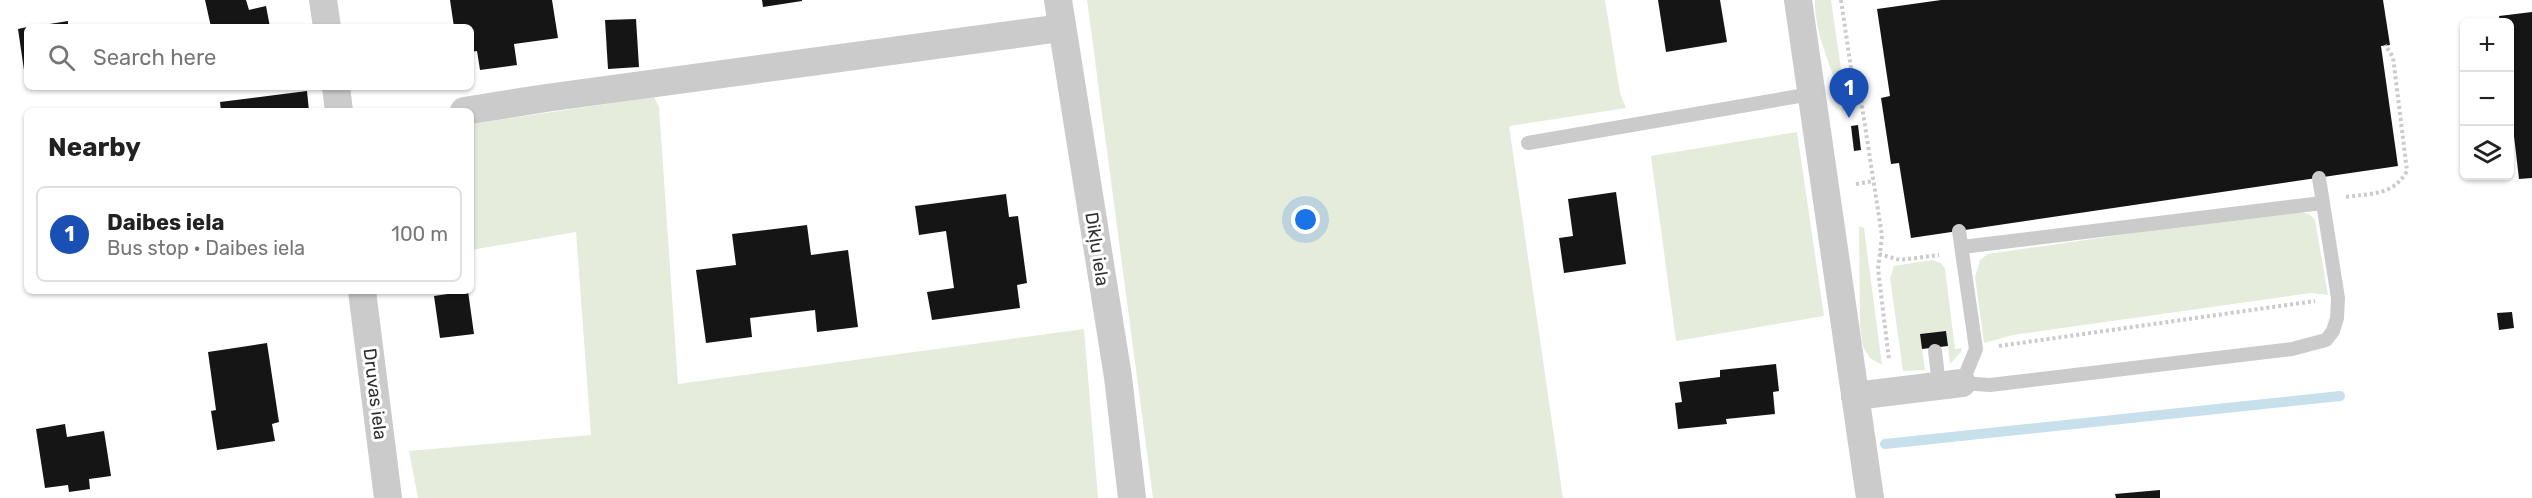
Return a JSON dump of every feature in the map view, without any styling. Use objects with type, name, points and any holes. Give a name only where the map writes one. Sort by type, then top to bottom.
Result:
[{"type":"street","points":[[323,0],[327,24]]},
{"type":"street","name":"Dikļu iela","points":[[1058,0],[1118,377],[1132,498]]},
{"type":"street","points":[[1798,0],[1870,498]]},
{"type":"street","points":[[474,109],[1061,28]]},
{"type":"street","points":[[336,90],[339,108]]},
{"type":"street","name":"Druvas iela","points":[[362,294],[388,498]]},
{"type":"street","points":[[1856,396],[1951,384]]},
{"type":"lane","points":[[1528,143],[1812,94]]},
{"type":"lane","points":[[1951,384],[1990,385],[2312,345],[2326,340],[2333,331],[2337,318],[2338,298],[2319,178]]},
{"type":"lane","points":[[1962,247],[2322,203]]},
{"type":"lane","points":[[1951,384],[1976,349],[1959,231]]},
{"type":"lane","points":[[1935,351],[1951,384]]},
{"type":"path","points":[[1841,0],[1852,75],[1862,100],[1882,236],[1878,269],[1893,392]]},
{"type":"path","points":[[2338,199],[2389,190],[2400,183],[2407,171],[2393,57],[2384,49]]},
{"type":"path","points":[[1856,184],[1873,181]]},
{"type":"path","points":[[1976,349],[2338,298]]},
{"type":"green space","points":[[1087,0],[1605,0],[1620,93],[1626,108],[1509,126],[1563,498],[1153,498]]},
{"type":"green space","points":[[1815,0],[1831,0],[1847,110],[1842,111],[1836,83],[1818,28]]},
{"type":"green space","points":[[654,97],[659,107],[678,384],[1084,329],[1098,498],[418,498],[409,451],[591,435],[576,232],[474,249],[474,124]]},
{"type":"green space","points":[[1797,132],[1824,316],[1676,341],[1651,156]]},
{"type":"green space","points":[[2293,210],[2309,214],[2315,220],[2328,295],[2311,293],[2013,335],[1984,343],[1975,277],[1980,260],[1988,254]]},
{"type":"green space","points":[[1859,226],[1864,228],[1882,365],[1870,358],[1863,347],[1860,326]]},
{"type":"green space","points":[[1932,260],[1941,263],[1945,269],[1955,349],[1962,348],[1961,352],[1950,364],[1946,331],[1920,334],[1925,370],[1903,371],[1890,278],[1894,266]]},
{"type":"building","points":[[205,0],[246,0],[249,10],[266,6],[269,24],[210,24]]},
{"type":"building","points":[[450,0],[552,0],[558,38],[514,44],[517,65],[480,70],[477,51],[474,52],[474,24],[454,24]]},
{"type":"building","points":[[762,0],[802,0],[802,1],[763,7]]},
{"type":"building","points":[[1658,0],[1720,0],[1727,42],[1666,52]]},
{"type":"building","points":[[1941,0],[2383,0],[2390,45],[2381,46],[2398,166],[1911,238],[1899,163],[1891,164],[1881,98],[1890,96],[1877,9]]},
{"type":"building","points":[[2532,12],[2532,178],[2519,179],[2514,136],[2514,18],[2499,18],[2499,16]]},
{"type":"building","points":[[636,19],[639,67],[608,69],[605,20]]},
{"type":"building","points":[[68,21],[68,24],[49,24]]},
{"type":"building","points":[[24,28],[24,70],[18,29]]},
{"type":"building","points":[[307,91],[309,108],[221,108],[220,102]]},
{"type":"building","points":[[1858,125],[1861,150],[1854,151],[1851,126]]},
{"type":"building","points":[[1616,192],[1626,264],[1564,273],[1559,238],[1573,236],[1568,199]]},
{"type":"building","points":[[1006,194],[1009,217],[1018,216],[1027,283],[1017,285],[1020,308],[932,320],[927,292],[954,288],[946,231],[919,235],[915,206]]},
{"type":"building","points":[[807,225],[811,255],[848,250],[858,327],[817,332],[815,310],[750,318],[752,337],[706,343],[696,270],[736,265],[732,234]]},
{"type":"building","points":[[468,294],[474,334],[440,338],[434,296]]},
{"type":"building","points":[[2512,312],[2514,328],[2499,330],[2497,313]]},
{"type":"building","points":[[1946,331],[1948,346],[1922,349],[1920,334]]},
{"type":"building","points":[[267,343],[279,422],[272,424],[275,441],[217,450],[211,411],[216,410],[208,352]]},
{"type":"building","points":[[1776,364],[1779,391],[1773,392],[1775,414],[1726,419],[1727,424],[1678,429],[1675,403],[1682,402],[1679,382],[1720,377],[1720,370]]},
{"type":"building","points":[[65,424],[67,437],[104,431],[111,476],[89,479],[90,489],[69,492],[68,485],[45,488],[36,429]]},
{"type":"building","points":[[2160,490],[2160,498],[2116,498],[2115,494]]},
{"type":"waterway","points":[[1885,444],[2340,396]]},
{"type":"place","name":"Daibes iela","points":[[1849,118]]}]
